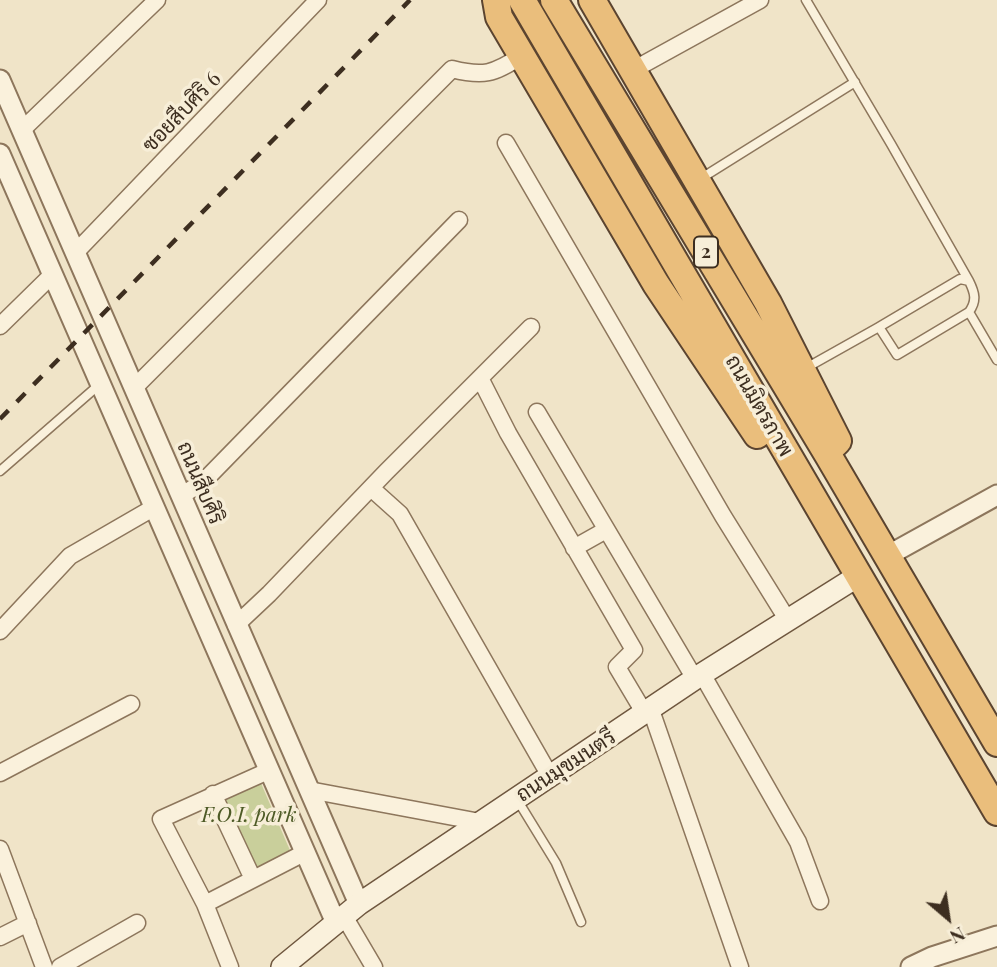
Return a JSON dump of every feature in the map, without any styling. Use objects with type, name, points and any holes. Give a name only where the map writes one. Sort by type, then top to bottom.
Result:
[{"type":"highway","points":[[496,0],[499,17],[656,284],[781,473],[797,472]]},
{"type":"highway","name":"ถนนมิตรภาพ","points":[[522,0],[997,812]]},
{"type":"highway","name":"ถนนมิตรภาพ","points":[[554,0],[828,455],[997,743]]},
{"type":"highway","points":[[592,0],[768,303],[803,370],[838,441],[828,455]]},
{"type":"main road","name":"ถนนมุขมนตรี","points":[[282,967],[346,914],[480,822],[787,619],[858,576]]},
{"type":"street","points":[[22,130],[157,0]]},
{"type":"street","name":"ซอยสืบศิริ 6","points":[[76,252],[318,0]]},
{"type":"street","points":[[633,70],[760,0]]},
{"type":"street","points":[[135,387],[452,69],[474,75],[503,68],[521,56]]},
{"type":"street","name":"ถนนสืบศิริ","points":[[0,80],[309,790],[346,914]]},
{"type":"street","points":[[506,143],[723,516],[787,619]]},
{"type":"street","points":[[0,154],[304,853],[346,914],[374,967]]},
{"type":"street","points":[[0,631],[70,556],[204,481],[459,220]]},
{"type":"street","points":[[0,326],[76,252]]},
{"type":"street","points":[[236,625],[531,327]]},
{"type":"street","points":[[481,379],[508,433],[634,650],[617,667],[648,712],[740,967]]},
{"type":"street","points":[[537,412],[606,530],[798,842],[820,901]]},
{"type":"street","points":[[371,488],[400,514],[550,776]]},
{"type":"street","points":[[887,556],[997,495]]},
{"type":"street","points":[[574,548],[606,530]]},
{"type":"street","points":[[0,773],[131,704]]},
{"type":"street","points":[[230,967],[205,904],[161,819],[268,771]]},
{"type":"street","points":[[309,790],[480,822]]},
{"type":"street","points":[[213,794],[253,878]]},
{"type":"street","points":[[0,849],[44,967]]},
{"type":"street","points":[[205,904],[304,853]]},
{"type":"street","points":[[0,937],[28,923]]},
{"type":"street","points":[[60,967],[137,923]]},
{"type":"street","points":[[911,967],[932,957],[997,936]]},
{"type":"lane","points":[[806,0],[974,292],[975,304],[969,312],[897,355],[879,327]]},
{"type":"lane","points":[[698,181],[855,82]]},
{"type":"lane","points":[[803,370],[960,279],[969,281]]},
{"type":"lane","points":[[969,312],[997,360]]},
{"type":"lane","points":[[0,471],[100,384]]},
{"type":"lane","points":[[517,798],[556,863],[581,922]]},
{"type":"green space","name":"F.O.I. park","points":[[260,781],[292,855],[248,871],[216,799]]},
{"type":"railway","points":[[0,419],[410,0]]}]
